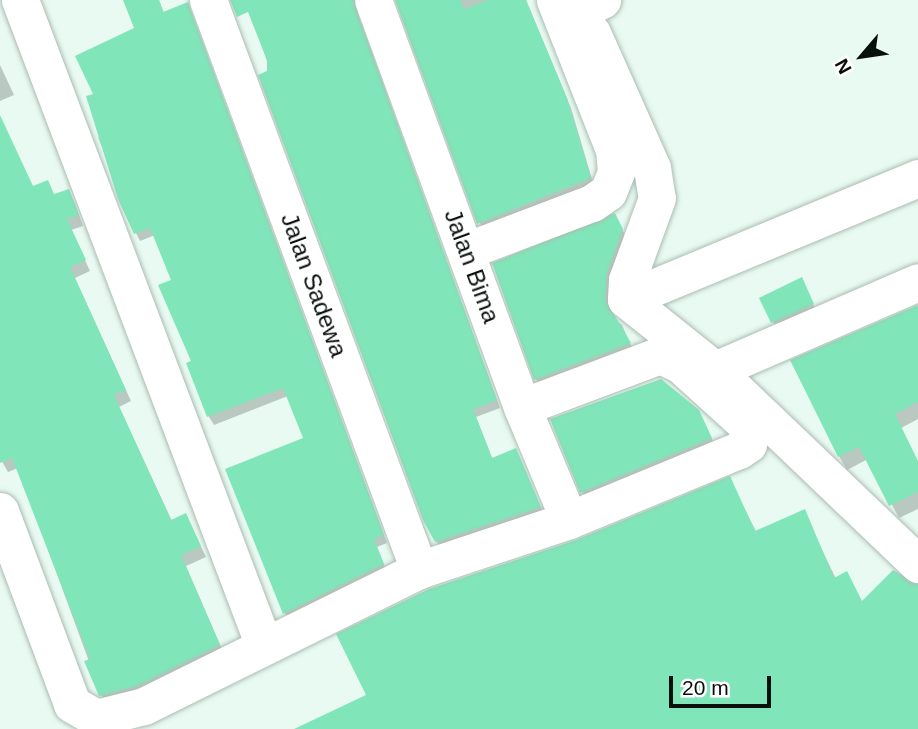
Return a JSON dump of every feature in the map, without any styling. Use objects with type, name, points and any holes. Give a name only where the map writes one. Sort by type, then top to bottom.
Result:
[{"type":"street","name":"Jalan Sadewa","points":[[208,0],[419,570]]},
{"type":"street","name":"Jalan Bima","points":[[373,0],[468,250],[563,522]]},
{"type":"street","points":[[25,2],[263,643]]},
{"type":"street","points":[[468,250],[592,204],[608,192],[617,172],[579,3]]},
{"type":"street","points":[[579,3],[626,104],[652,168],[657,198],[627,281],[626,299]]},
{"type":"street","points":[[626,299],[918,178]]},
{"type":"street","points":[[715,370],[918,282]]},
{"type":"street","points":[[626,299],[715,370],[918,564]]},
{"type":"street","points":[[0,510],[72,704],[85,715],[113,717],[144,706],[263,643],[419,570],[563,522],[748,444],[747,425],[681,365],[660,355],[522,407]]},
{"type":"building","points":[[123,0],[159,0],[163,12],[188,2],[384,535],[374,539],[384,564],[283,614],[225,469],[303,438],[283,388],[207,417],[186,363],[191,361],[158,285],[171,280],[150,228],[134,234],[118,199],[86,96],[93,94],[75,56],[134,28]]},
{"type":"building","points":[[230,0],[353,0],[497,400],[473,409],[492,458],[516,448],[541,507],[435,542],[423,520],[258,75],[267,71],[267,60],[248,12],[237,17]]},
{"type":"building","points":[[395,0],[460,0],[464,9],[488,0],[526,0],[567,98],[591,178],[477,224]]},
{"type":"building","points":[[0,115],[33,186],[48,180],[54,194],[69,189],[79,215],[67,219],[86,260],[70,267],[126,390],[114,395],[171,520],[186,513],[201,546],[181,555],[220,645],[137,686],[99,696],[84,661],[90,659],[12,458],[0,463]]},
{"type":"building","points":[[615,213],[623,229],[607,273],[605,299],[631,343],[534,380],[492,263]]},
{"type":"building","points":[[802,277],[814,304],[771,323],[759,298]]},
{"type":"building","points":[[918,305],[918,402],[895,414],[918,461],[918,492],[889,506],[859,447],[838,457],[790,360]]},
{"type":"building","points":[[661,379],[699,410],[712,438],[580,493],[550,419]]},
{"type":"building","points":[[730,476],[755,531],[805,509],[834,578],[847,571],[862,601],[893,570],[918,584],[918,729],[294,729],[366,695],[336,634],[429,589],[576,540]]}]
